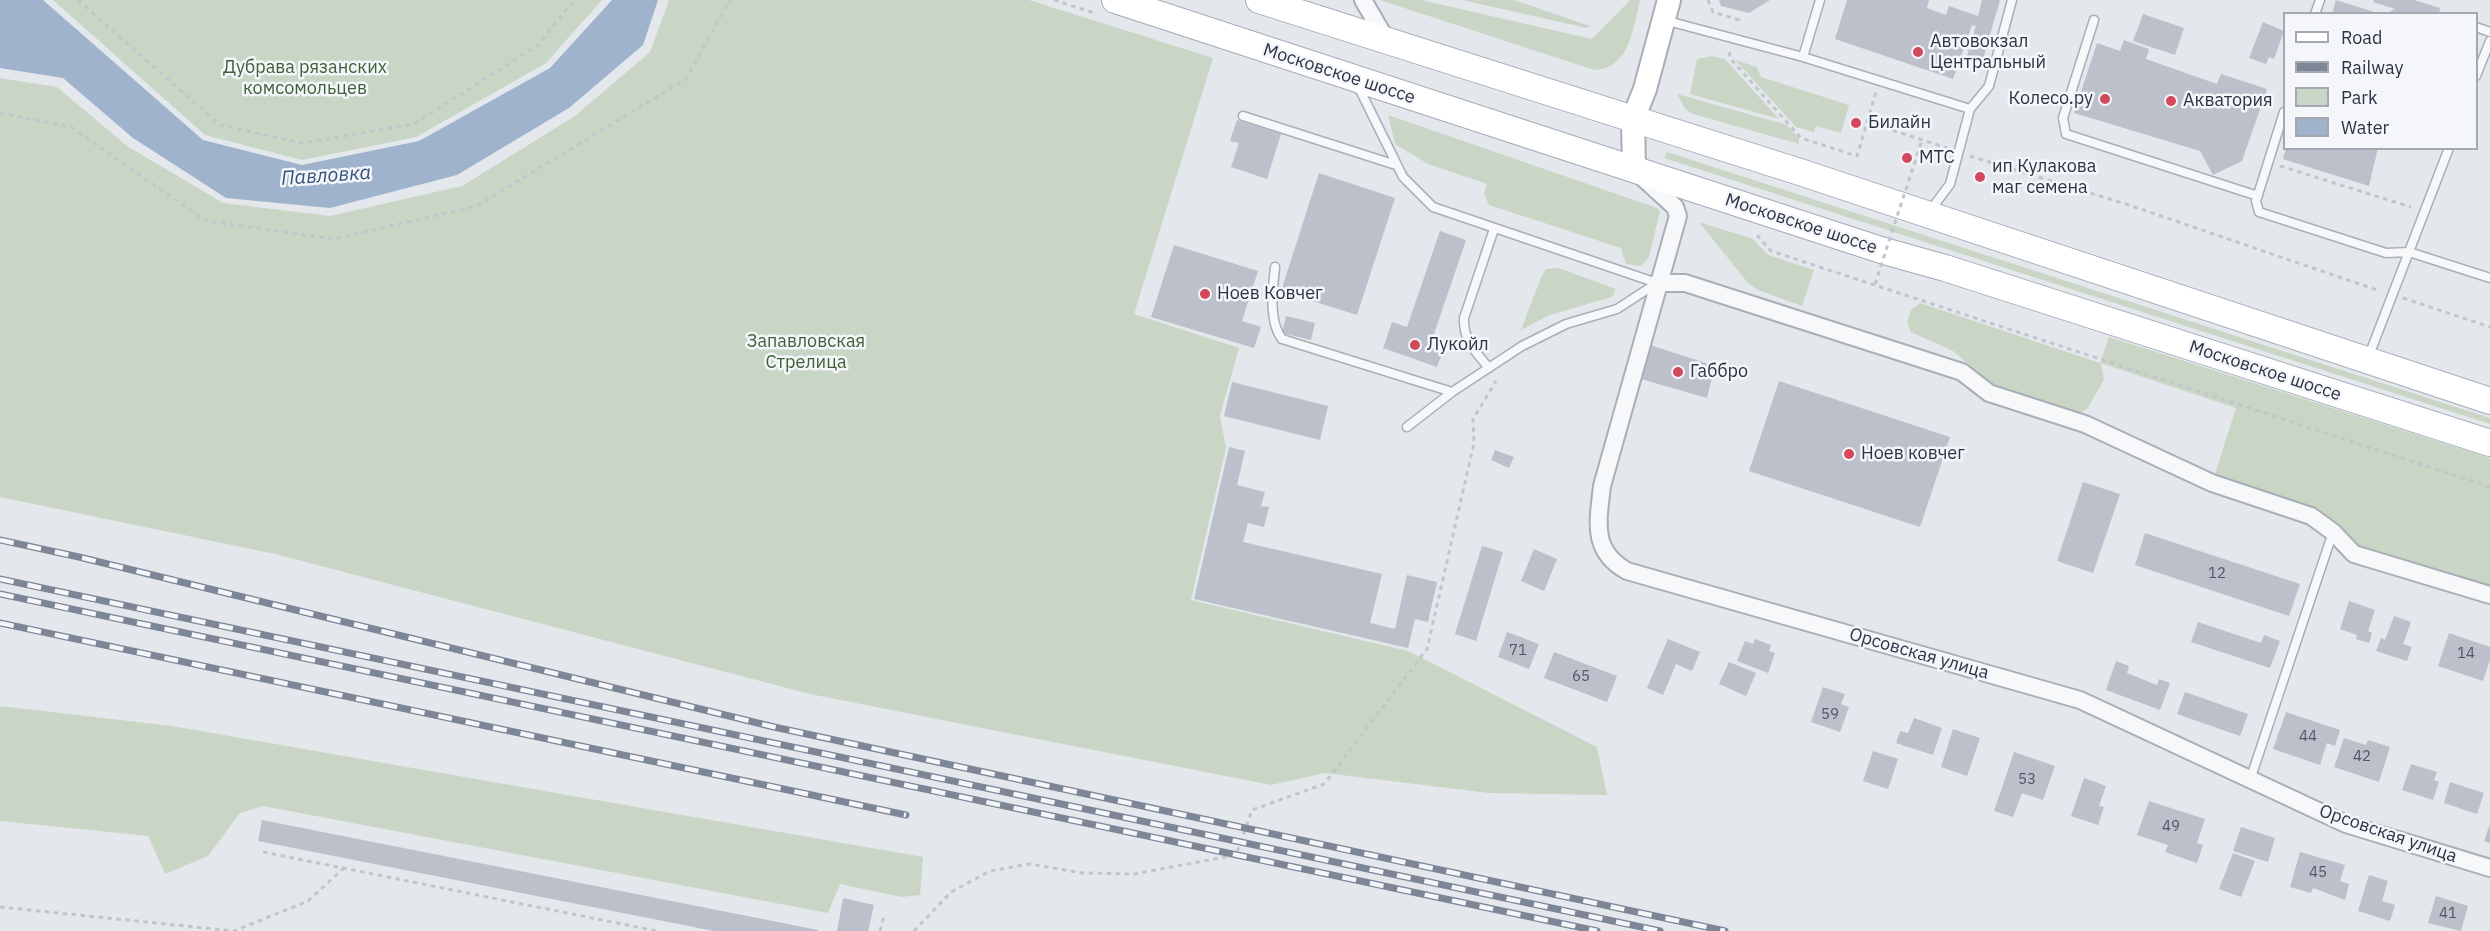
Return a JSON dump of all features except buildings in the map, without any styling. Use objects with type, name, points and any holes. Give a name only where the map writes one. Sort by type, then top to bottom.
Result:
[{"type":"main road","name":"Московское шоссе","points":[[1115,0],[1634,170],[2490,443]]},
{"type":"main road","points":[[1259,0],[1928,214],[2490,401]]},
{"type":"street","points":[[1363,0],[1388,41]]},
{"type":"street","points":[[1634,170],[1633,119],[1645,89],[1667,10]]},
{"type":"street","name":"Орсовская улица","points":[[1634,170],[1675,207],[1678,216],[1657,283],[1602,486],[1598,516],[1600,539],[1604,552],[1612,563],[1627,571],[2080,700],[2346,824],[2490,868]]},
{"type":"street","points":[[1657,283],[1685,283],[1962,372],[1989,393],[2085,424],[2212,483],[2311,516],[2333,532],[2354,554],[2490,595]]},
{"type":"lane","points":[[1803,57],[1820,0]]},
{"type":"lane","points":[[1928,214],[1950,184],[1970,109],[1989,86],[2012,0]]},
{"type":"lane","points":[[1667,10],[1734,39],[1803,57],[1970,109]]},
{"type":"lane","points":[[2094,20],[2063,118],[2066,134],[2258,196]]},
{"type":"lane","points":[[2478,71],[2490,40]]},
{"type":"lane","points":[[1355,79],[1396,165],[1409,186],[1432,207],[1657,283]]},
{"type":"lane","points":[[2283,115],[2258,196],[2257,207],[2263,214],[2386,253],[2409,252],[2490,278]]},
{"type":"lane","points":[[1243,116],[1396,165]]},
{"type":"lane","points":[[2367,361],[2448,150]]},
{"type":"lane","points":[[1489,368],[1468,343],[1463,332],[1464,318],[1494,229]]},
{"type":"lane","points":[[1275,267],[1273,303],[1278,333],[1282,339],[1452,392]]},
{"type":"lane","points":[[1407,427],[1452,392],[1522,346],[1558,327],[1624,306],[1657,283]]},
{"type":"lane","points":[[2250,780],[2333,532]]},
{"type":"path","points":[[78,0],[220,125],[302,143],[414,124],[538,45],[574,0]]},
{"type":"path","points":[[0,113],[71,127],[206,221],[334,239],[477,206],[686,80],[730,0]]},
{"type":"path","points":[[1708,0],[1713,12],[1739,20],[1729,57],[1801,138],[1857,156],[1879,81]]},
{"type":"path","points":[[1868,122],[2129,205],[2490,327]]},
{"type":"path","points":[[1875,284],[1922,140]]},
{"type":"path","points":[[2269,163],[2425,211]]},
{"type":"path","points":[[1748,232],[1759,235],[1771,251],[2490,487]]},
{"type":"path","points":[[914,931],[951,892],[990,871],[1029,864],[1083,873],[1134,874],[1236,855],[1252,810],[1324,784],[1427,649],[1474,443],[1473,419],[1496,380]]},
{"type":"path","points":[[263,852],[657,931]]},
{"type":"path","points":[[0,907],[234,931],[308,901],[344,868]]},
{"type":"path","points":[[880,931],[884,915]]},
{"type":"green space","name":"Дубрава рязанских комсомольцев","points":[[53,0],[602,0],[546,63],[416,137],[302,160],[205,135]]},
{"type":"green space","name":"Запавловская Стрелица","points":[[669,0],[1029,0],[1213,58],[1134,314],[1239,348],[1220,416],[1226,448],[1191,600],[1408,651],[1597,747],[1607,795],[1489,793],[1325,773],[1271,785],[810,694],[275,554],[0,497],[0,78],[57,87],[127,146],[223,203],[330,216],[462,186],[575,116],[650,52]]},
{"type":"green space","points":[[1380,0],[1421,0],[1592,39],[1630,0],[1640,0],[1632,34],[1623,55],[1606,68],[1594,70]]},
{"type":"green space","points":[[1462,0],[1514,0],[1590,26],[1587,28]]},
{"type":"green space","points":[[1712,56],[1725,59],[1779,119],[1690,94],[1697,59]]},
{"type":"green space","points":[[1735,60],[1757,67],[1761,77],[1849,105],[1841,133],[1816,126],[1814,132],[1796,127]]},
{"type":"green space","points":[[1677,94],[1787,125],[1799,138],[1799,144],[1693,114],[1685,109]]},
{"type":"green space","points":[[1388,115],[1657,208],[1660,211],[1649,257],[1641,266],[1626,264],[1621,248],[1489,205],[1484,194],[1487,184],[1428,164],[1395,144]]},
{"type":"green space","points":[[1667,152],[2490,418],[2490,424],[1664,158]]},
{"type":"green space","points":[[1699,222],[1753,239],[1768,255],[1814,270],[1802,306],[1758,290],[1748,283]]},
{"type":"green space","points":[[1559,268],[1616,289],[1612,297],[1550,315],[1521,330],[1542,275],[1546,269]]},
{"type":"green space","points":[[1920,303],[2100,363],[2109,337],[2490,458],[2490,595],[2354,554],[2333,532],[2212,483],[2236,408],[2101,363],[2104,380],[2087,409],[2074,416],[1999,390],[1953,351],[1911,332],[1907,322],[1911,310]]},
{"type":"green space","points":[[0,706],[172,726],[923,857],[920,895],[901,897],[840,884],[828,913],[263,806],[240,813],[208,856],[165,874],[148,836],[0,821]]},
{"type":"water","name":"Павловка","points":[[0,0],[43,0],[203,140],[302,165],[419,141],[550,68],[612,0],[658,0],[643,45],[569,108],[457,175],[330,208],[226,198],[133,138],[63,78],[0,68]]},
{"type":"railway","points":[[0,540],[79,557],[774,727],[1725,931]]},
{"type":"railway","points":[[0,579],[1660,931]]},
{"type":"railway","points":[[0,594],[1597,931]]},
{"type":"railway","points":[[0,623],[906,815]]},
{"type":"place","name":"Автовокзал Центральный","points":[[1918,52]]},
{"type":"place","name":"Колесо.ру","points":[[2105,99]]},
{"type":"place","name":"Акватория","points":[[2171,101]]},
{"type":"place","name":"Билайн","points":[[1856,123]]},
{"type":"place","name":"МТС","points":[[1907,158]]},
{"type":"place","name":"ип Кулакова маг семена","points":[[1980,177]]},
{"type":"place","name":"Ноев Ковчег","points":[[1205,294]]},
{"type":"place","name":"Лукойл","points":[[1415,345]]},
{"type":"place","name":"Габбро","points":[[1678,372]]},
{"type":"place","name":"Ноев ковчег","points":[[1849,454]]}]
